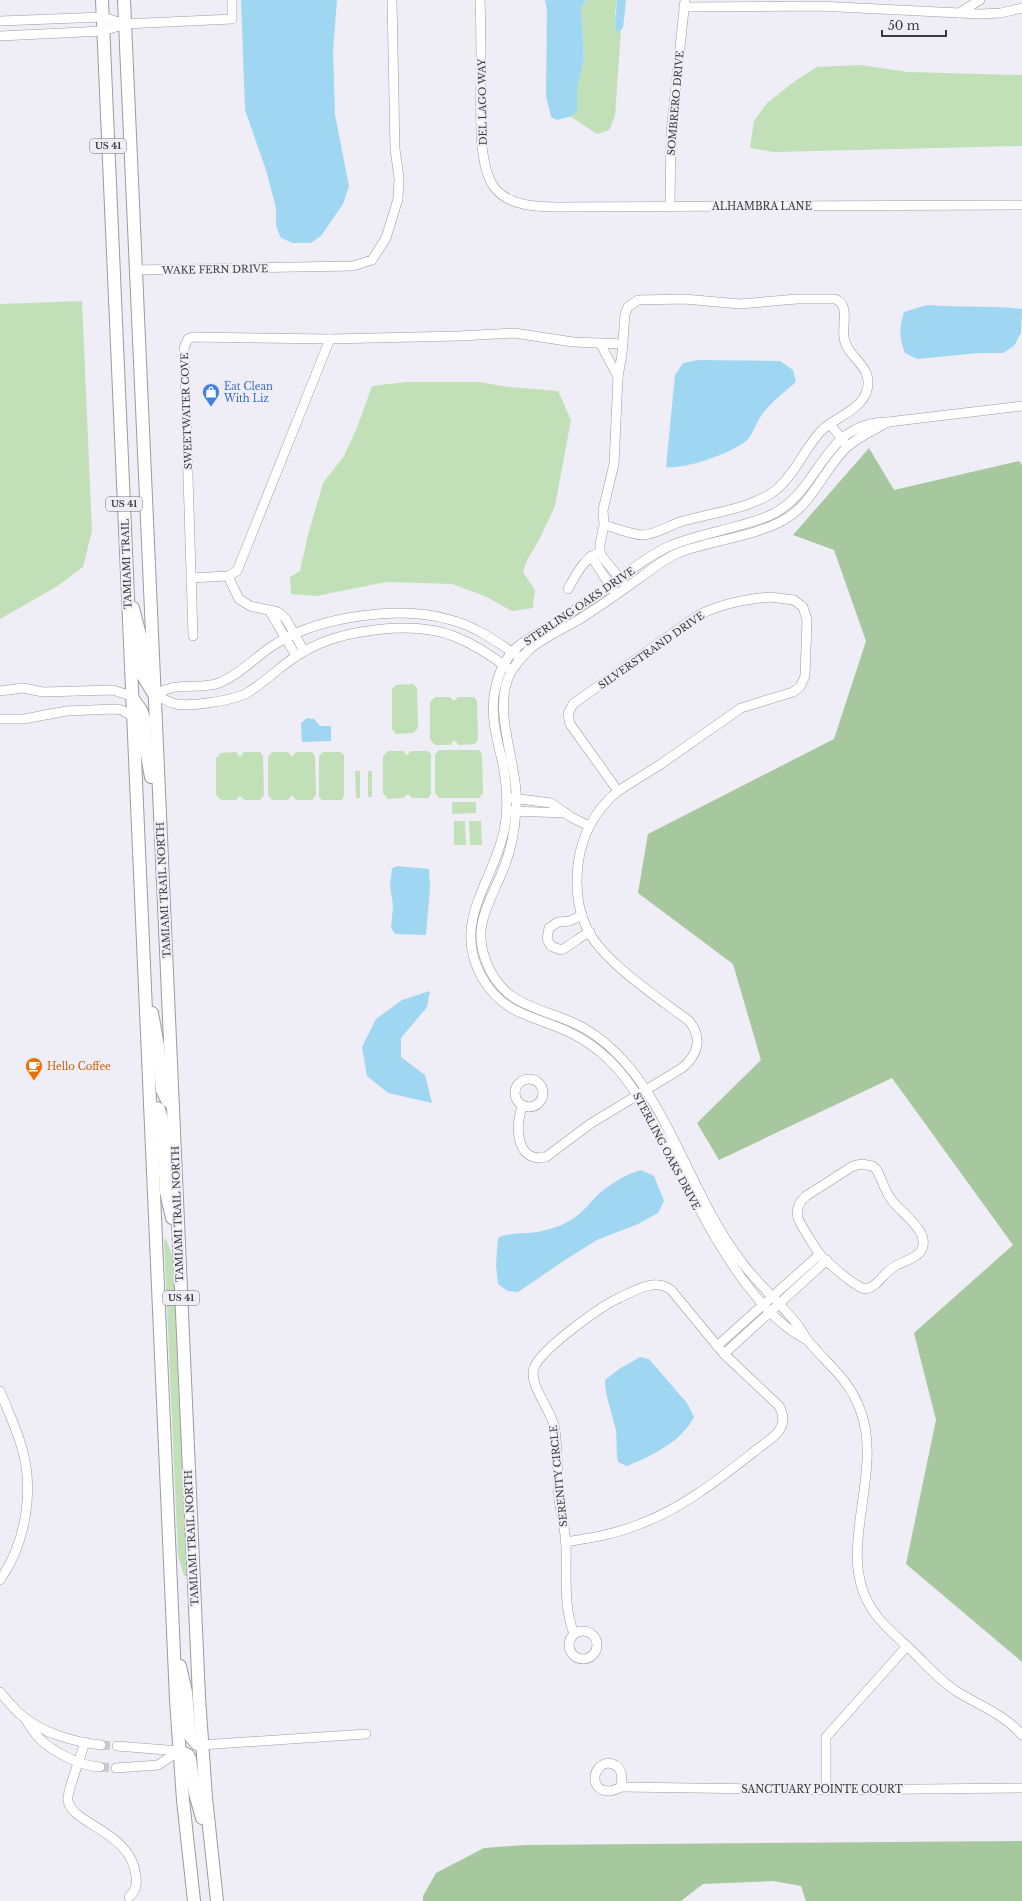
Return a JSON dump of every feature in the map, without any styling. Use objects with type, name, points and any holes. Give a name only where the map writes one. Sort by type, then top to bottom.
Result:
[{"type":"main road","name":"US 41","points":[[102,0],[103,31]]},
{"type":"main road","name":"US 41","points":[[124,0],[154,694]]},
{"type":"main road","name":"TAMIAMI TRAIL","points":[[103,31],[132,717]]},
{"type":"main road","points":[[127,580],[141,639],[143,676],[154,694]]},
{"type":"main road","name":"TAMIAMI TRAIL NORTH","points":[[154,694],[201,1745],[217,1901]]},
{"type":"main road","points":[[132,696],[144,718],[145,744],[160,822]]},
{"type":"main road","name":"US 41","points":[[132,717],[179,1751],[194,1901]]},
{"type":"main road","points":[[144,970],[158,1046],[162,1090],[167,1100],[172,1104]]},
{"type":"main road","points":[[150,1106],[159,1109],[162,1120],[166,1192],[178,1242]]},
{"type":"main road","points":[[173,1631],[186,1692],[190,1736],[197,1744],[201,1745]]},
{"type":"main road","points":[[179,1751],[188,1755],[190,1759],[195,1793],[210,1844]]},
{"type":"main road","points":[[192,1879],[199,1901]]},
{"type":"street","points":[[0,36],[103,31],[125,24],[232,19],[232,0]]},
{"type":"street","name":"WAKE FERN DRIVE","points":[[136,270],[353,266],[372,260],[386,238],[399,192],[399,178],[395,149],[392,0]]},
{"type":"street","name":"DEL LAGO WAY","points":[[480,0],[482,149],[489,177],[494,187],[504,196]]},
{"type":"street","points":[[959,14],[980,0]]},
{"type":"street","points":[[684,4],[818,3],[959,14],[990,14],[1018,5]]},
{"type":"street","name":"SOMBRERO DRIVE","points":[[670,207],[671,133],[684,4]]},
{"type":"street","points":[[0,21],[103,16],[125,24]]},
{"type":"street","name":"ALHAMBRA LANE","points":[[504,196],[519,203],[537,207],[1022,205]]},
{"type":"street","points":[[604,525],[637,534],[648,534],[680,522],[764,498],[785,481],[809,445],[830,424],[860,403],[865,396],[868,378],[863,365],[845,344],[844,307],[838,300],[797,299],[740,304],[684,299],[638,300],[631,303],[626,310],[618,377],[614,464],[604,510],[604,525],[601,535],[600,552],[626,587]]},
{"type":"street","name":"SWEETWATER COVE","points":[[193,636],[184,348],[188,339],[193,337],[330,339],[459,336],[514,333],[573,342],[623,344]]},
{"type":"street","points":[[191,578],[228,576],[237,571],[330,339]]},
{"type":"street","points":[[600,343],[618,377]]},
{"type":"street","name":"STERLING OAKS DRIVE","points":[[1022,406],[888,422],[854,440],[844,442],[823,459],[802,490],[784,508],[758,520],[676,544],[652,556],[610,586],[529,638],[512,652],[500,671],[495,691],[493,716],[504,772],[507,797],[512,811],[512,842],[506,862],[482,920],[481,931],[484,958],[490,972],[504,991],[516,1000],[573,1023],[596,1036],[622,1058],[632,1069],[646,1090],[737,1257],[798,1326],[807,1340],[846,1382],[859,1405],[864,1420],[869,1449],[860,1521],[858,1576],[862,1592],[870,1607],[881,1622],[955,1690],[988,1708],[1016,1728],[1022,1735]]},
{"type":"street","points":[[830,424],[844,442]]},
{"type":"street","name":"STERLING OAKS DRIVE","points":[[807,1340],[790,1332],[763,1305],[743,1281],[719,1246],[648,1112],[616,1065],[593,1046],[567,1031],[526,1016],[504,1004],[490,989],[479,971],[475,962],[470,937],[472,918],[478,897],[496,860],[517,798],[512,759],[503,713],[507,684],[511,671],[531,648],[616,595],[672,556],[782,522],[800,508],[807,500],[835,459],[844,442]]},
{"type":"street","points":[[568,589],[582,564],[591,556],[600,552]]},
{"type":"street","points":[[591,556],[616,595]]},
{"type":"street","points":[[228,576],[239,599],[250,606],[278,612],[286,619],[295,634],[300,654]]},
{"type":"street","name":"SILVERSTRAND DRIVE","points":[[523,1105],[519,1119],[520,1145],[526,1153],[541,1158],[551,1154],[590,1124],[689,1062],[697,1049],[696,1033],[689,1021],[606,955],[585,925],[578,893],[578,869],[582,846],[589,826],[604,804],[618,791],[662,764],[741,708],[793,692],[800,687],[805,676],[807,620],[805,611],[800,604],[788,598],[757,598],[703,613],[573,704],[568,714],[570,724],[618,791]]},
{"type":"street","points":[[269,610],[285,639],[300,654]]},
{"type":"street","points":[[154,694],[176,687],[217,684],[230,678],[285,639],[316,625],[355,618],[404,613],[430,615],[452,620],[479,631],[521,658]]},
{"type":"street","points":[[154,694],[176,704],[233,699],[256,687],[300,654],[321,643],[344,636],[382,630],[410,628],[436,631],[455,637],[475,646],[511,671]]},
{"type":"street","points":[[0,691],[23,688],[43,692],[113,690],[132,696]]},
{"type":"street","points":[[0,719],[24,719],[66,710],[114,709],[122,710],[132,717]]},
{"type":"street","points":[[507,797],[551,803],[589,826]]},
{"type":"street","points":[[512,811],[566,813]]},
{"type":"street","points":[[582,915],[570,921],[558,922],[549,928],[547,939],[552,946],[561,950],[570,946],[578,938],[590,932]]},
{"type":"street","points":[[862,1164],[872,1166],[878,1172],[891,1200],[921,1232],[924,1240],[923,1247],[917,1254],[889,1270],[876,1285],[865,1289],[852,1283],[823,1257],[799,1222],[798,1212],[800,1202],[806,1196],[853,1166],[862,1164]]},
{"type":"street","points":[[717,1346],[771,1297],[823,1257]]},
{"type":"street","points":[[724,1354],[770,1312],[823,1257]]},
{"type":"street","name":"SERENITY CIRCLE","points":[[566,1542],[639,1525],[677,1507],[727,1473],[780,1429],[783,1415],[779,1406],[724,1354],[672,1291],[660,1284],[652,1284],[617,1299],[594,1313],[553,1347],[537,1362],[534,1369],[534,1383],[554,1425],[559,1498],[566,1542],[568,1612],[574,1634]]},
{"type":"street","points":[[0,1391],[22,1446],[26,1467],[27,1487],[24,1521],[18,1544],[7,1569],[0,1580]]},
{"type":"street","points":[[826,1790],[826,1737],[907,1646]]},
{"type":"street","points":[[0,1692],[24,1718],[39,1738],[55,1749],[79,1762],[100,1767]]},
{"type":"street","points":[[24,1718],[41,1728],[67,1738],[101,1745]]},
{"type":"street","points":[[201,1745],[366,1734]]},
{"type":"street","points":[[85,1742],[68,1791],[68,1801],[72,1809],[116,1840],[126,1850],[135,1869],[136,1883],[134,1893],[129,1897]]},
{"type":"street","points":[[117,1746],[179,1751]]},
{"type":"street","points":[[116,1768],[158,1765],[179,1751]]},
{"type":"street","name":"SANCTUARY POINTE COURT","points":[[621,1788],[826,1790],[1022,1788]]},
{"type":"green space","points":[[587,0],[617,0],[615,13],[619,33],[621,30],[615,116],[609,130],[597,134],[570,116],[577,111],[577,89],[584,60],[581,8]]},
{"type":"green space","points":[[860,65],[908,72],[1022,75],[1022,146],[774,152],[750,148],[754,121],[767,103],[795,81],[817,67]]},
{"type":"green space","points":[[82,301],[92,531],[83,567],[56,587],[0,619],[0,304]]},
{"type":"green space","points":[[406,382],[479,382],[508,387],[558,391],[571,420],[555,506],[538,542],[527,560],[523,572],[535,590],[533,608],[512,611],[485,596],[452,584],[386,582],[316,596],[291,594],[290,577],[300,571],[308,535],[323,483],[344,456],[358,425],[372,386]]},
{"type":"green space","points":[[869,448],[894,490],[1019,461],[1022,465],[1022,1662],[906,1564],[936,1420],[914,1333],[1013,1245],[892,1078],[719,1160],[697,1123],[761,1060],[733,964],[638,893],[648,834],[834,739],[866,641],[834,550],[793,535]]},
{"type":"green space","points":[[413,684],[417,688],[418,728],[413,733],[396,734],[392,729],[392,689],[396,685]]},
{"type":"green space","points":[[435,697],[450,697],[454,701],[458,697],[474,697],[477,701],[478,740],[474,744],[459,745],[454,740],[450,745],[435,745],[430,739],[430,702]]},
{"type":"green space","points":[[439,750],[479,750],[482,754],[483,793],[479,798],[439,798],[435,793],[435,755]]},
{"type":"green space","points":[[388,751],[403,751],[407,755],[411,751],[427,751],[431,754],[431,794],[428,798],[412,798],[408,794],[403,798],[388,799],[383,793],[383,756]]},
{"type":"green space","points":[[236,752],[240,757],[244,752],[260,752],[263,756],[264,795],[260,800],[245,800],[240,796],[236,800],[221,800],[216,795],[216,758],[221,753]]},
{"type":"green space","points":[[272,752],[288,752],[292,757],[296,752],[312,752],[315,756],[316,795],[312,800],[296,800],[292,795],[288,800],[272,800],[268,795],[268,757]]},
{"type":"green space","points":[[323,752],[340,752],[344,755],[344,796],[342,800],[322,800],[319,797],[319,756]]},
{"type":"green space","points":[[355,771],[360,771],[360,798],[356,798]]},
{"type":"green space","points":[[368,771],[372,771],[372,797],[368,797]]},
{"type":"green space","points":[[452,802],[476,802],[476,813],[452,814]]},
{"type":"green space","points":[[454,821],[465,821],[466,845],[454,845]]},
{"type":"green space","points":[[469,821],[481,821],[482,845],[470,845]]},
{"type":"green space","points":[[164,1239],[166,1239],[173,1257],[187,1576],[184,1576],[178,1555]]},
{"type":"green space","points":[[1022,1841],[1022,1901],[806,1901],[801,1886],[773,1881],[703,1884],[681,1901],[423,1901],[423,1896],[436,1873],[484,1848],[525,1845]]},
{"type":"water","points":[[241,0],[337,0],[333,51],[335,115],[349,186],[343,204],[321,236],[311,243],[293,243],[281,238],[276,226],[276,208],[266,170],[245,110]]},
{"type":"water","points":[[545,0],[587,0],[581,8],[584,60],[577,89],[577,111],[572,116],[557,120],[551,117],[546,96],[547,10]]},
{"type":"water","points":[[617,0],[626,0],[623,28],[618,33],[615,27]]},
{"type":"water","points":[[927,305],[1022,309],[1021,333],[1014,346],[1003,353],[979,353],[917,359],[905,353],[900,332],[901,323],[904,312]]},
{"type":"water","points":[[698,360],[780,361],[793,370],[796,382],[777,398],[765,411],[749,438],[734,449],[697,463],[685,466],[666,467],[675,375],[683,363]]},
{"type":"water","points":[[307,718],[314,719],[320,726],[331,726],[331,741],[302,742],[301,723]]},
{"type":"water","points":[[397,866],[429,869],[430,888],[426,935],[395,934],[391,928],[393,906],[390,886],[392,868]]},
{"type":"water","points":[[430,991],[427,1007],[401,1038],[401,1057],[425,1075],[432,1103],[388,1093],[367,1076],[362,1047],[376,1019],[402,1000]]},
{"type":"water","points":[[641,1170],[654,1176],[664,1201],[658,1213],[638,1224],[597,1240],[518,1292],[508,1291],[498,1284],[496,1265],[498,1238],[509,1234],[544,1231],[555,1228],[578,1215],[610,1185],[636,1171]]},
{"type":"water","points":[[640,1357],[649,1359],[687,1403],[694,1417],[689,1426],[665,1447],[646,1458],[627,1466],[618,1462],[616,1431],[606,1393],[605,1380],[619,1369]]},
{"type":"tunnel","points":[[101,1745],[117,1746]]},
{"type":"tunnel","points":[[100,1767],[116,1768]]},
{"type":"place","name":"Eat Clean With Liz","points":[[211,407]]},
{"type":"place","name":"Hello Coffee","points":[[34,1081]]}]
